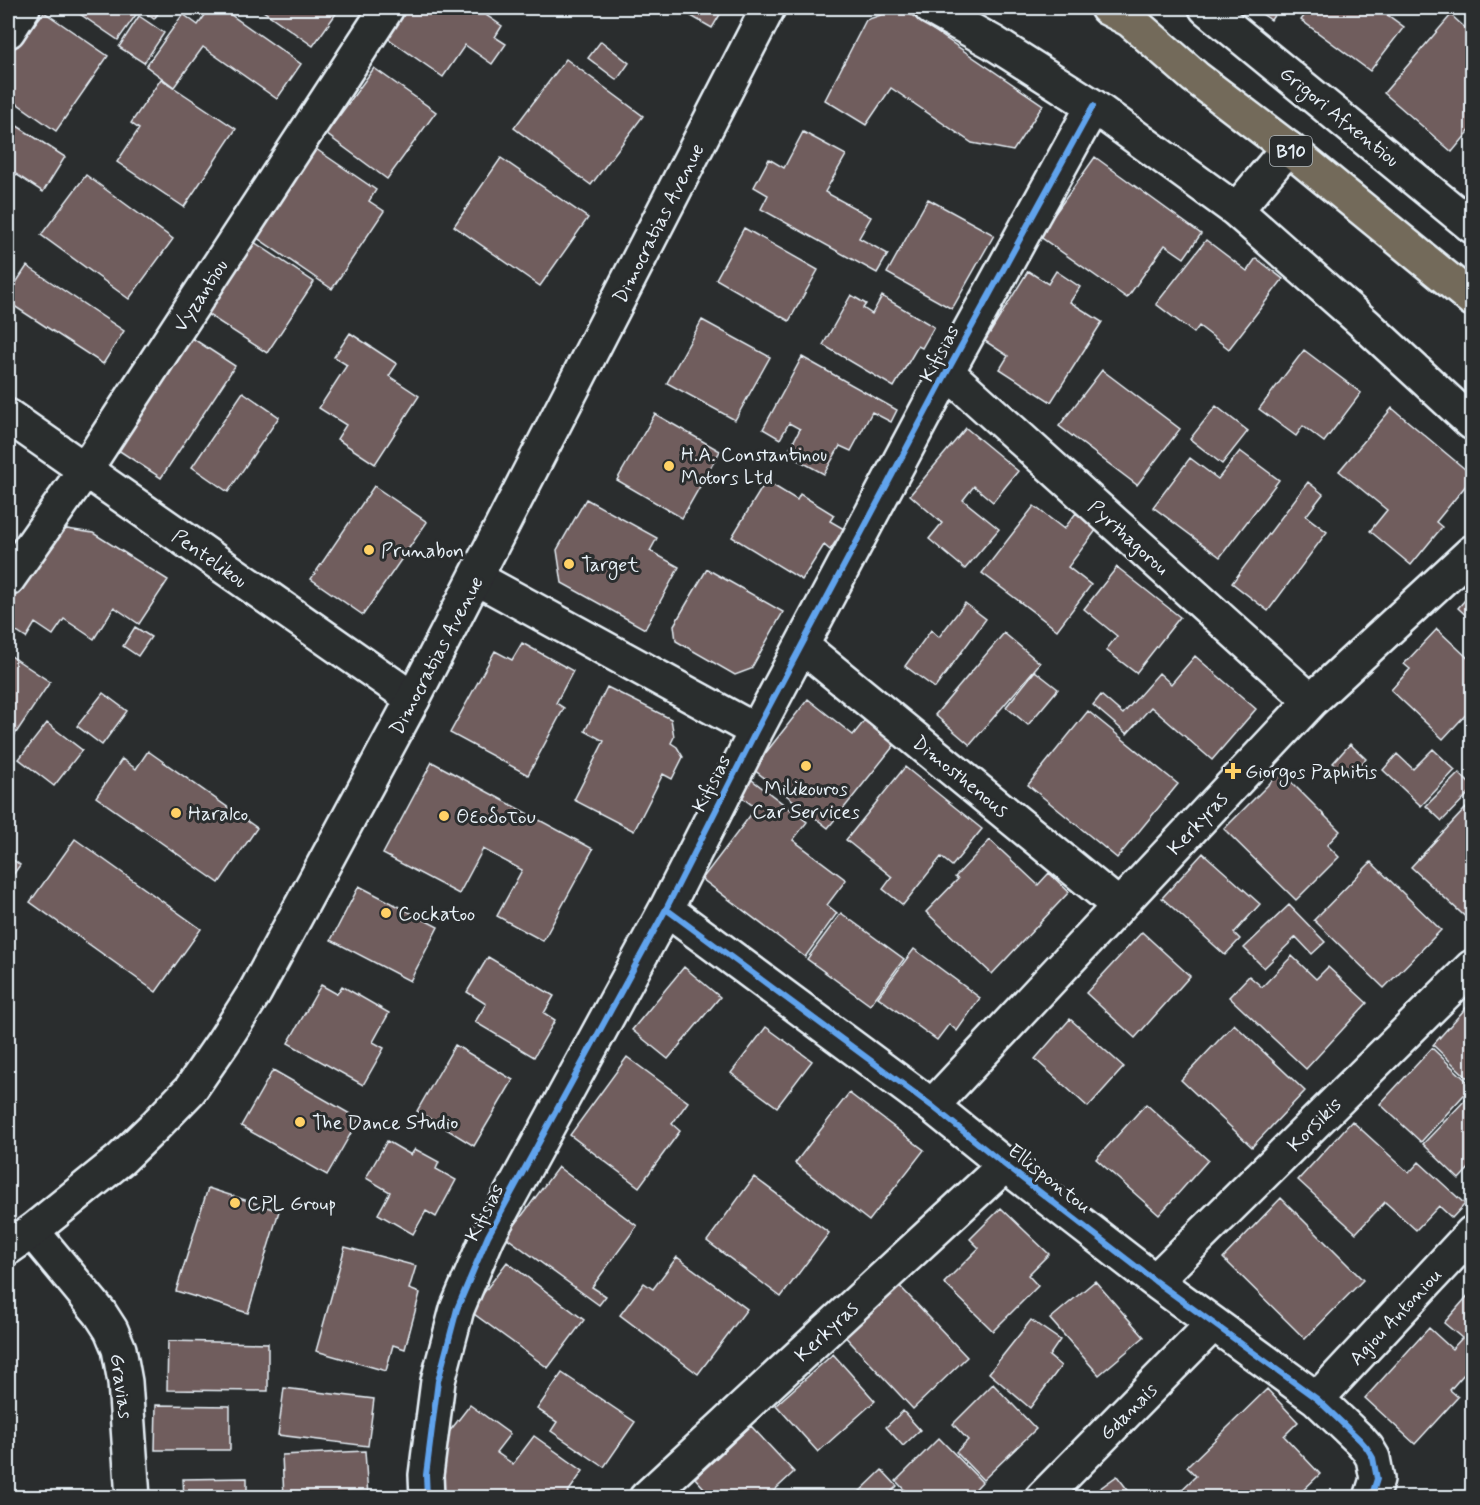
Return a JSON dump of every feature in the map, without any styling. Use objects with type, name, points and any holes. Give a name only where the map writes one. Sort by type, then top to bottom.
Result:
[{"type":"main road","name":"B10","points":[[1125,12],[1195,77],[1288,148],[1473,299]]},
{"type":"street","points":[[8,31],[23,8]]},
{"type":"street","name":"Vyzantiou","points":[[8,579],[85,470],[387,8]]},
{"type":"street","name":"Dimocratias Avenue","points":[[17,1242],[121,1159],[190,1090],[255,992],[413,699],[768,8]]},
{"type":"street","points":[[931,8],[994,43],[1093,106],[1236,210],[1473,423]]},
{"type":"street","name":"Grigori Afxentiou","points":[[1206,8],[1473,226]]},
{"type":"street","name":"Kifisias","points":[[427,1497],[426,1475],[438,1381],[457,1309],[488,1236],[666,909],[756,731],[947,372],[1093,106]]},
{"type":"street","points":[[1236,210],[1288,148]]},
{"type":"street","name":"Pyrthagorou","points":[[947,372],[1311,701]]},
{"type":"street","name":"Pentelikou","points":[[8,416],[413,699]]},
{"type":"street","name":"Kerkyras","points":[[933,1106],[1311,701],[1473,552]]},
{"type":"street","points":[[476,578],[756,731]]},
{"type":"street","name":"Dimosthenous","points":[[802,646],[1119,906]]},
{"type":"street","name":"Ellispontou","points":[[666,909],[933,1106],[1155,1281],[1317,1399],[1360,1440],[1373,1458],[1377,1479],[1371,1497]]},
{"type":"street","name":"Korsikis","points":[[1155,1281],[1473,967]]},
{"type":"street","name":"Kerkyras","points":[[646,1497],[1005,1165]]},
{"type":"street","name":"Agiou Antoniou","points":[[1317,1399],[1473,1233]]},
{"type":"street","name":"Gravias","points":[[17,1242],[100,1313],[111,1330],[118,1349],[125,1382],[133,1497]]},
{"type":"street","name":"Gdanais","points":[[1042,1497],[1214,1324]]},
{"type":"building","points":[[71,8],[162,8],[154,19],[140,9],[118,40]]},
{"type":"building","points":[[210,8],[221,8],[301,64],[277,99],[203,47],[174,87],[146,66],[183,14],[198,25]]},
{"type":"building","points":[[259,8],[340,8],[313,46]]},
{"type":"building","points":[[407,8],[421,10],[422,8],[491,8],[486,15],[502,26],[495,37],[506,44],[492,64],[465,45],[443,77],[386,37]]},
{"type":"building","points":[[696,8],[724,8],[712,28],[691,16]]},
{"type":"building","points":[[901,8],[1043,105],[1013,151],[972,143],[891,88],[866,125],[825,100],[866,20]]},
{"type":"building","points":[[1253,8],[1279,8],[1271,20]]},
{"type":"building","points":[[1310,8],[1378,8],[1404,27],[1370,71],[1301,20]]},
{"type":"building","points":[[44,12],[108,56],[56,131],[8,97],[8,62],[12,56],[8,53],[8,34],[20,16],[34,25]]},
{"type":"building","points":[[1451,15],[1472,34],[1472,128],[1452,152],[1384,93]]},
{"type":"building","points":[[139,16],[164,33],[144,63],[119,47]]},
{"type":"building","points":[[601,41],[629,63],[617,80],[588,58]]},
{"type":"building","points":[[566,59],[643,116],[591,185],[514,128]]},
{"type":"building","points":[[374,68],[436,112],[387,179],[326,134]]},
{"type":"building","points":[[161,79],[236,129],[184,207],[117,162],[139,129],[131,123]]},
{"type":"building","points":[[8,120],[65,157],[43,192],[8,169]]},
{"type":"building","points":[[803,132],[846,155],[825,192],[871,217],[859,238],[888,254],[877,273],[761,209],[768,195],[754,187],[769,159],[784,168]]},
{"type":"building","points":[[313,147],[376,190],[369,201],[384,211],[332,289],[253,235]]},
{"type":"building","points":[[1095,157],[1201,234],[1184,258],[1165,245],[1127,298],[1039,236]]},
{"type":"building","points":[[501,158],[588,218],[540,286],[454,226]]},
{"type":"building","points":[[86,175],[173,239],[129,299],[41,235]]},
{"type":"building","points":[[928,199],[994,235],[952,309],[887,273]]},
{"type":"building","points":[[744,228],[818,270],[789,321],[716,279]]},
{"type":"building","points":[[251,240],[314,282],[267,353],[204,312]]},
{"type":"building","points":[[1206,240],[1247,271],[1256,258],[1283,279],[1229,349],[1199,326],[1194,333],[1156,304]]},
{"type":"building","points":[[27,266],[124,331],[103,364],[8,302],[8,295]]},
{"type":"building","points":[[1028,271],[1048,284],[1056,271],[1080,287],[1070,302],[1102,322],[1051,402],[1000,369],[1008,356],[985,341]]},
{"type":"building","points":[[851,295],[866,304],[863,308],[872,314],[882,296],[934,327],[922,348],[918,346],[894,387],[823,345]]},
{"type":"building","points":[[702,320],[770,357],[735,420],[667,383]]},
{"type":"building","points":[[350,333],[397,364],[389,376],[419,396],[375,464],[337,439],[346,425],[319,408],[347,365],[334,357]]},
{"type":"building","points":[[186,334],[235,366],[161,478],[112,446]]},
{"type":"building","points":[[1304,350],[1361,393],[1324,442],[1303,426],[1296,436],[1259,409]]},
{"type":"building","points":[[802,357],[897,410],[891,422],[872,412],[851,451],[840,446],[824,474],[787,454],[800,429],[789,423],[780,439],[763,429]]},
{"type":"building","points":[[1102,370],[1180,429],[1137,485],[1059,426]]},
{"type":"building","points":[[243,392],[279,417],[228,492],[192,467]]},
{"type":"building","points":[[1216,406],[1248,431],[1222,464],[1190,439]]},
{"type":"building","points":[[1392,408],[1472,475],[1472,478],[1436,522],[1442,527],[1411,565],[1370,531],[1387,510],[1339,471]]},
{"type":"building","name":"H.A. Constantinou Motors Ltd","points":[[655,414],[720,451],[682,518],[617,480]]},
{"type":"building","points":[[966,428],[1018,471],[993,502],[974,486],[963,500],[999,529],[965,569],[929,539],[942,523],[910,495]]},
{"type":"building","points":[[1240,451],[1279,480],[1220,557],[1153,507],[1190,458],[1218,479]]},
{"type":"building","points":[[766,481],[797,500],[800,494],[834,515],[830,521],[844,529],[830,550],[824,545],[802,580],[732,537]]},
{"type":"building","points":[[1308,482],[1323,494],[1306,516],[1327,532],[1268,611],[1232,583]]},
{"type":"building","name":"Prunabon","points":[[374,486],[427,522],[363,615],[311,579]]},
{"type":"building","points":[[586,499],[657,538],[650,551],[679,567],[645,629],[562,583],[557,550]]},
{"type":"building","points":[[1034,506],[1064,529],[1076,513],[1097,529],[1068,567],[1091,585],[1057,630],[982,573]]},
{"type":"building","points":[[67,529],[93,533],[168,580],[139,624],[114,607],[94,639],[64,619],[53,635],[35,623],[26,638],[8,626],[8,597],[43,541]]},
{"type":"building","points":[[1117,567],[1180,617],[1136,673],[1106,650],[1117,636],[1084,609]]},
{"type":"building","points":[[707,569],[783,612],[751,669],[735,675],[676,641],[674,625]]},
{"type":"building","points":[[1472,592],[1472,621],[1458,608]]},
{"type":"building","points":[[965,603],[986,619],[935,688],[905,666],[931,630],[939,637]]},
{"type":"building","points":[[135,627],[151,637],[138,656],[123,646]]},
{"type":"building","points":[[1437,629],[1472,662],[1472,712],[1470,710],[1443,739],[1391,690],[1410,669],[1404,664]]},
{"type":"building","points":[[1004,633],[1040,663],[970,745],[935,715]]},
{"type":"building","points":[[522,643],[573,671],[556,703],[564,708],[528,775],[450,733],[495,651],[512,660]]},
{"type":"building","points":[[8,654],[50,682],[8,745]]},
{"type":"building","points":[[1195,656],[1256,709],[1212,760],[1151,707],[1127,734],[1093,705],[1101,695],[1123,714],[1159,673],[1171,684]]},
{"type":"building","points":[[1035,671],[1058,689],[1028,725],[1006,707]]},
{"type":"building","points":[[607,687],[671,719],[674,737],[671,743],[677,747],[683,757],[672,779],[663,774],[634,831],[574,800],[604,741],[585,731]]},
{"type":"building","points":[[103,693],[127,711],[102,745],[77,726]]},
{"type":"building","points":[[808,699],[853,735],[870,714],[900,738],[828,828],[753,769]]},
{"type":"building","points":[[1088,711],[1178,784],[1117,858],[1028,785]]},
{"type":"building","points":[[47,723],[82,750],[54,786],[19,759]]},
{"type":"building","points":[[1350,744],[1366,759],[1349,777],[1333,763]]},
{"type":"building","points":[[1433,749],[1455,770],[1421,806],[1383,770],[1397,754],[1413,769]]},
{"type":"building","name":"Haralco","points":[[148,751],[257,828],[219,883],[96,797],[122,759],[136,769]]},
{"type":"building","points":[[432,762],[593,849],[543,941],[497,916],[522,870],[483,849],[459,894],[383,854]]},
{"type":"building","points":[[905,767],[982,829],[952,866],[941,857],[903,905],[883,889],[892,877],[846,840]]},
{"type":"building","points":[[1281,772],[1340,831],[1327,845],[1339,857],[1296,900],[1224,829]]},
{"type":"building","points":[[1459,773],[1472,786],[1472,790],[1442,821],[1426,806]]},
{"type":"building","points":[[748,777],[807,822],[793,840],[846,880],[827,905],[837,913],[805,957],[702,879],[756,808],[736,793]]},
{"type":"building","points":[[1466,808],[1472,815],[1472,918],[1470,921],[1411,867]]},
{"type":"building","points":[[75,839],[201,929],[156,992],[30,902]]},
{"type":"building","points":[[990,840],[1038,885],[1049,873],[1069,892],[992,974],[926,912],[958,879],[955,877]]},
{"type":"building","points":[[1203,853],[1260,904],[1234,933],[1240,939],[1225,955],[1162,898]]},
{"type":"building","points":[[8,856],[20,865],[8,882]]},
{"type":"building","points":[[1371,862],[1441,930],[1384,988],[1314,920]]},
{"type":"building","points":[[359,886],[438,927],[410,981],[331,940]]},
{"type":"building","points":[[1289,905],[1325,942],[1312,954],[1296,937],[1264,968],[1244,948]]},
{"type":"building","points":[[841,913],[904,959],[870,1005],[807,959]]},
{"type":"building","points":[[1142,932],[1190,976],[1135,1038],[1086,993]]},
{"type":"building","points":[[914,949],[980,998],[957,1031],[949,1024],[937,1040],[878,997]]},
{"type":"building","points":[[1292,956],[1316,979],[1328,967],[1367,1003],[1306,1069],[1229,997],[1249,976],[1262,987]]},
{"type":"building","points":[[488,957],[554,996],[544,1013],[555,1020],[534,1057],[475,1022],[486,1004],[467,992]]},
{"type":"building","points":[[684,967],[720,997],[668,1059],[632,1030]]},
{"type":"building","points":[[321,985],[337,994],[342,986],[389,1013],[373,1042],[384,1048],[363,1085],[288,1043]]},
{"type":"building","points":[[1472,1001],[1472,1082],[1433,1045]]},
{"type":"building","points":[[1070,1019],[1124,1067],[1088,1107],[1035,1059]]},
{"type":"building","points":[[1234,1024],[1305,1091],[1252,1147],[1181,1080]]},
{"type":"building","points":[[766,1027],[812,1061],[777,1107],[731,1073]]},
{"type":"building","points":[[455,1045],[513,1080],[474,1146],[417,1111]]},
{"type":"building","points":[[1432,1048],[1472,1086],[1421,1142],[1380,1104]]},
{"type":"building","points":[[627,1057],[688,1102],[672,1124],[680,1131],[639,1187],[570,1135]]},
{"type":"building","name":"The Dance Studio","points":[[273,1070],[359,1119],[327,1175],[241,1126]]},
{"type":"building","points":[[849,1093],[924,1150],[869,1221],[795,1163]]},
{"type":"building","points":[[1470,1095],[1472,1097],[1472,1165],[1459,1179],[1423,1144]]},
{"type":"building","points":[[1146,1104],[1208,1160],[1159,1215],[1096,1159]]},
{"type":"building","points":[[1352,1121],[1409,1173],[1419,1162],[1465,1204],[1452,1218],[1439,1206],[1416,1230],[1385,1202],[1356,1233],[1298,1180]]},
{"type":"building","points":[[387,1141],[411,1155],[415,1149],[439,1162],[436,1169],[456,1180],[436,1217],[426,1211],[413,1234],[378,1214],[390,1192],[366,1178]]},
{"type":"building","points":[[558,1167],[637,1226],[592,1287],[606,1296],[599,1305],[506,1237]]},
{"type":"building","points":[[754,1177],[829,1233],[781,1297],[707,1241]]},
{"type":"building","points":[[208,1188],[279,1211],[248,1313],[176,1291]]},
{"type":"building","points":[[1281,1198],[1363,1280],[1305,1339],[1223,1258]]},
{"type":"building","points":[[1001,1208],[1049,1254],[1028,1275],[1038,1286],[993,1331],[944,1283],[979,1248],[970,1239]]},
{"type":"building","points":[[345,1247],[416,1266],[409,1289],[420,1293],[405,1349],[393,1345],[386,1371],[316,1351]]},
{"type":"building","points":[[677,1257],[747,1309],[698,1374],[620,1315],[644,1283],[653,1289]]},
{"type":"building","points":[[507,1262],[584,1320],[548,1368],[470,1311]]},
{"type":"building","points":[[892,1278],[967,1357],[913,1409],[838,1329]]},
{"type":"building","points":[[1095,1281],[1144,1337],[1099,1375],[1050,1319]]},
{"type":"building","points":[[1472,1291],[1472,1365],[1450,1390],[1458,1397],[1415,1444],[1365,1398],[1429,1328],[1452,1349],[1462,1338],[1444,1323]]},
{"type":"building","points":[[1031,1320],[1060,1340],[1049,1356],[1061,1366],[1030,1408],[989,1373]]},
{"type":"building","points":[[168,1341],[268,1343],[268,1391],[167,1390]]},
{"type":"building","points":[[833,1354],[875,1401],[818,1452],[776,1405]]},
{"type":"building","points":[[562,1373],[635,1422],[604,1467],[551,1431],[557,1422],[537,1409]]},
{"type":"building","points":[[993,1384],[1036,1429],[983,1480],[956,1452],[968,1440],[953,1424]]},
{"type":"building","points":[[284,1388],[374,1399],[368,1446],[278,1435]]},
{"type":"building","points":[[1267,1389],[1298,1422],[1284,1436],[1320,1474],[1295,1498],[1173,1498],[1196,1476],[1187,1467]]},
{"type":"building","points":[[156,1405],[230,1406],[230,1450],[155,1450]]},
{"type":"building","points":[[470,1405],[510,1434],[496,1452],[513,1464],[534,1436],[583,1471],[564,1498],[445,1498],[439,1445]]},
{"type":"building","points":[[903,1411],[920,1430],[903,1446],[886,1427]]},
{"type":"building","points":[[751,1426],[794,1472],[766,1498],[713,1498],[695,1478]]},
{"type":"building","points":[[939,1438],[982,1482],[967,1498],[912,1498],[896,1481]]},
{"type":"building","points":[[365,1451],[368,1497],[284,1498],[282,1455]]},
{"type":"building","points":[[882,1470],[897,1486],[885,1498],[853,1498]]},
{"type":"building","points":[[1117,1476],[1134,1498],[1106,1498],[1099,1489]]},
{"type":"building","points":[[247,1478],[247,1498],[184,1498],[183,1479]]},
{"type":"cycle path","points":[[427,1498],[426,1475],[438,1381],[457,1309],[488,1236],[666,909],[756,731],[947,372],[1093,106]]},
{"type":"cycle path","points":[[666,909],[932,1106],[1155,1281],[1317,1399],[1360,1440],[1373,1458],[1377,1479],[1371,1498]]},
{"type":"place","name":"H.A. Constantinou Motors Ltd","points":[[669,466]]},
{"type":"place","name":"Prunabon","points":[[369,550]]},
{"type":"place","name":"Target","points":[[569,564]]},
{"type":"place","name":"Milikouros Car Services","points":[[806,766]]},
{"type":"place","name":"Giorgos Paphitis","points":[[1233,771]]},
{"type":"place","name":"Haralco","points":[[176,813]]},
{"type":"place","name":"Θεοδοτου","points":[[444,816]]},
{"type":"place","name":"Cockatoo","points":[[386,913]]},
{"type":"place","name":"The Dance Studio","points":[[300,1122]]},
{"type":"place","name":"CPL Group","points":[[235,1203]]}]
